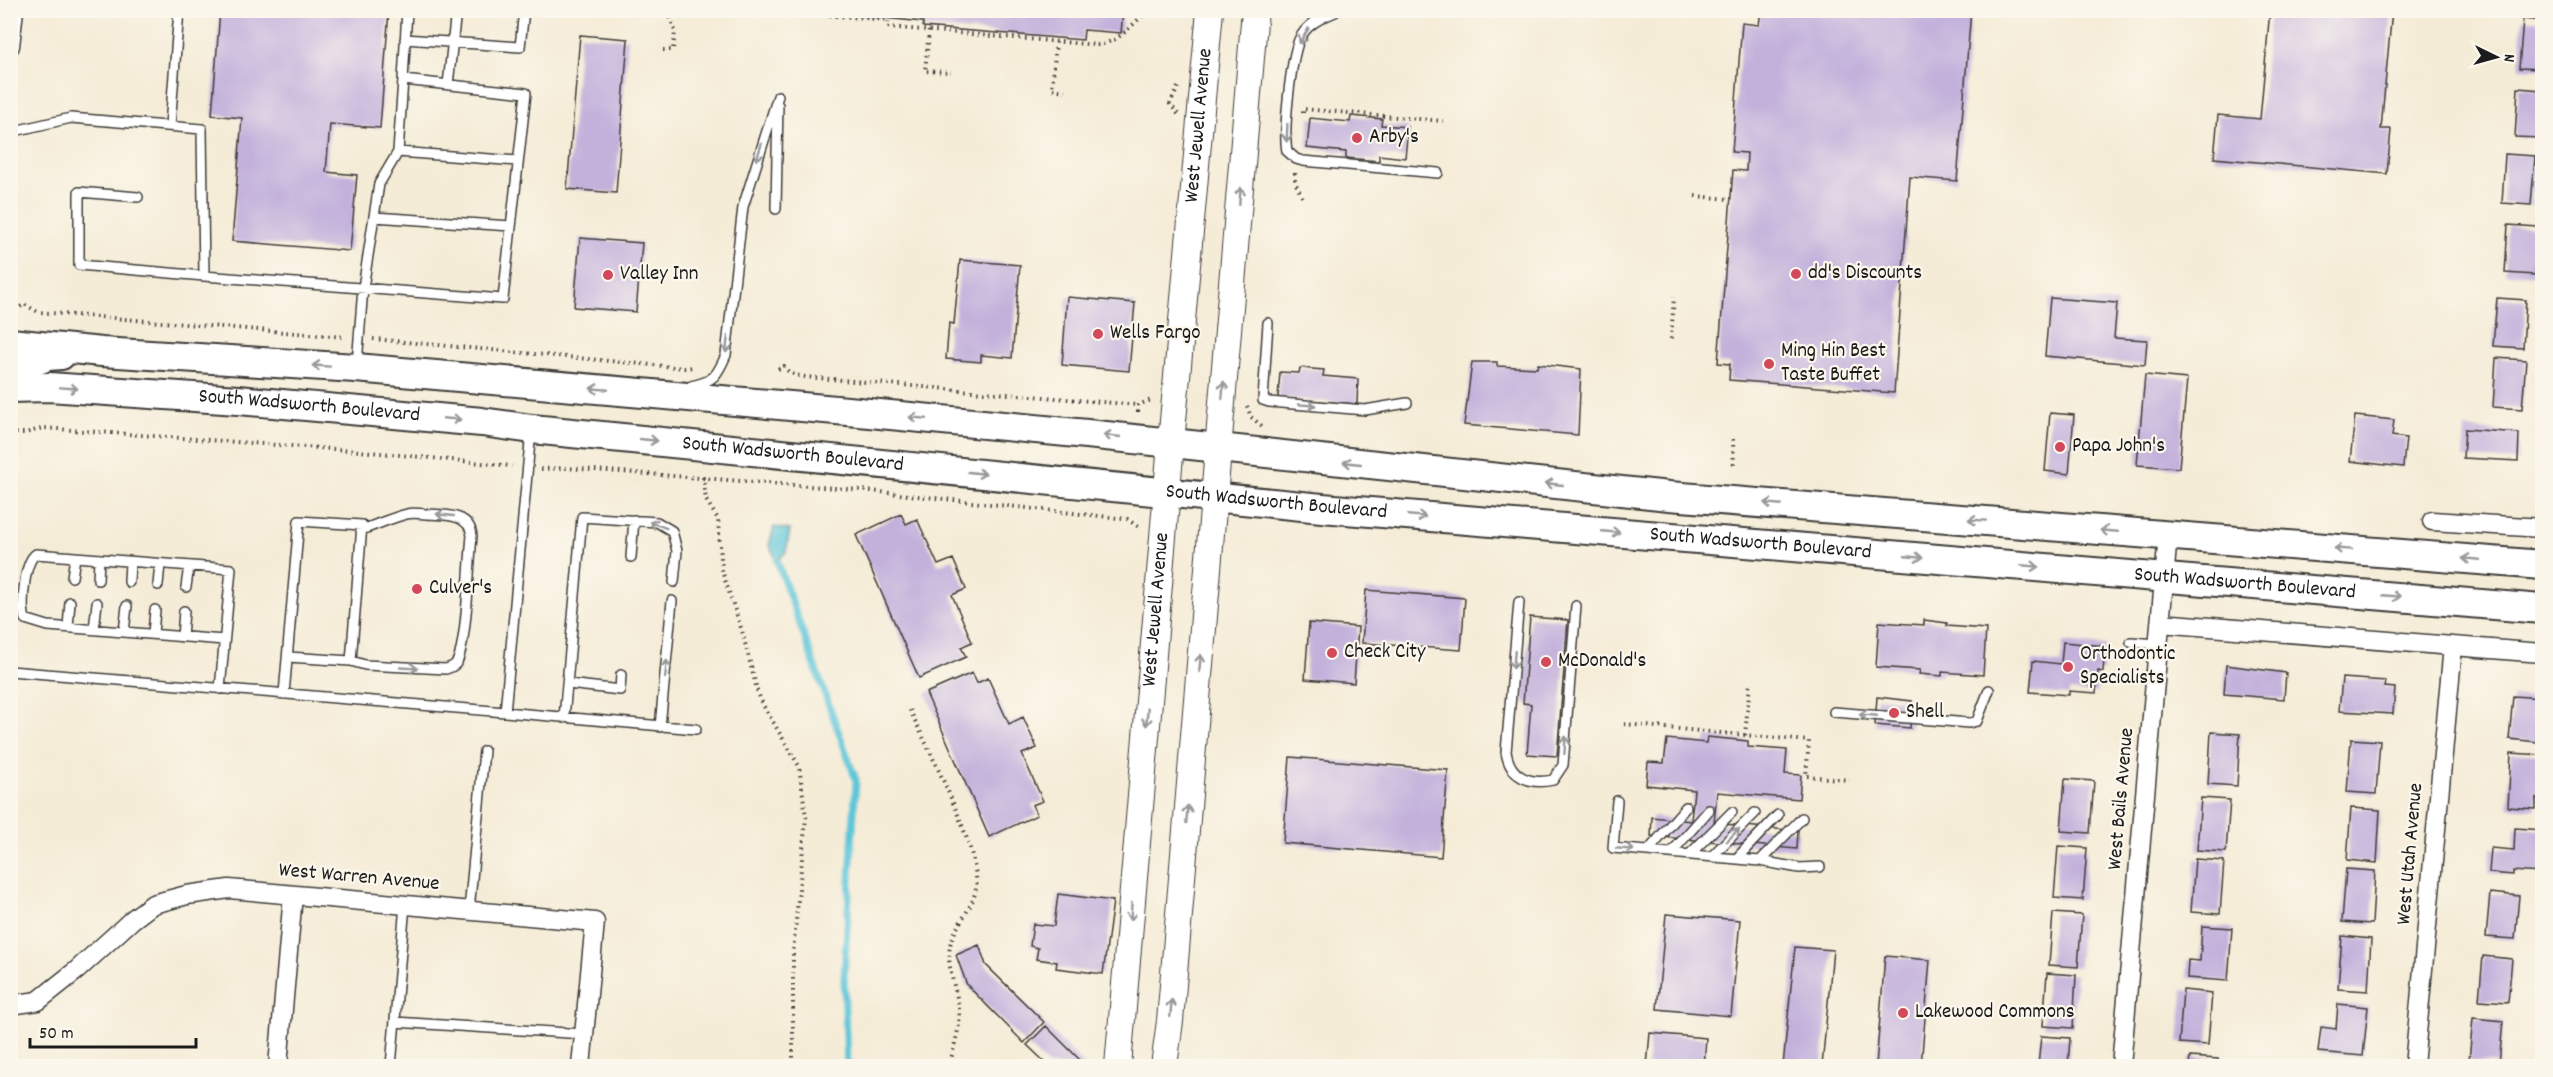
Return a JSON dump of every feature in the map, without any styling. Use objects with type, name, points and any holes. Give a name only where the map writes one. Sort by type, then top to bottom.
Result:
[{"type":"main road","name":"West Jewell Avenue","points":[[1118,1066],[1170,443],[1210,10]]},
{"type":"main road","points":[[1164,1066],[1170,1021],[1256,10]]},
{"type":"main road","name":"South Wadsworth Boulevard","points":[[10,343],[641,393],[1170,443],[1669,496],[2542,565]]},
{"type":"main road","points":[[10,370],[48,356],[102,352]]},
{"type":"main road","name":"South Wadsworth Boulevard","points":[[10,387],[49,387],[238,400],[482,422],[532,429],[1214,497],[1519,525],[2542,609]]},
{"type":"street","points":[[10,46],[13,13]]},
{"type":"street","points":[[2432,521],[2542,528]]},
{"type":"street","name":"West Bails Avenue","points":[[2121,1066],[2168,535]]},
{"type":"street","points":[[2160,623],[2542,653]]},
{"type":"street","name":"West Utah Avenue","points":[[2414,1066],[2453,646]]},
{"type":"street","name":"West Warren Avenue","points":[[10,1005],[38,1001],[153,904],[187,895],[229,889],[595,922],[581,1066]]},
{"type":"street","points":[[278,1066],[293,895]]},
{"type":"lane","points":[[170,126],[179,10]]},
{"type":"lane","points":[[356,369],[363,288],[379,184],[398,152],[407,10]]},
{"type":"lane","points":[[448,84],[456,10]]},
{"type":"lane","points":[[405,39],[520,47],[524,10]]},
{"type":"lane","points":[[1335,12],[1314,22],[1299,40],[1292,74],[1286,137],[1287,151],[1296,159],[1438,173]]},
{"type":"lane","points":[[138,196],[79,192],[79,265],[503,299],[526,93],[403,80]]},
{"type":"lane","points":[[641,393],[686,388],[710,382],[720,371],[726,355],[744,207],[778,96],[776,209]]},
{"type":"lane","points":[[10,132],[71,118],[202,129],[204,276]]},
{"type":"lane","points":[[398,152],[518,161]]},
{"type":"lane","points":[[374,217],[511,226]]},
{"type":"lane","points":[[1268,323],[1263,400],[1365,410],[1407,403]]},
{"type":"lane","points":[[505,712],[532,429]]},
{"type":"lane","points":[[288,657],[351,661],[365,665],[446,669],[453,666],[458,659],[463,633],[471,528],[460,518],[408,513],[361,530]]},
{"type":"lane","points":[[564,718],[582,517],[657,522],[672,531],[677,551],[674,582]]},
{"type":"lane","points":[[631,557],[634,520]]},
{"type":"lane","points":[[284,694],[299,521],[362,525],[351,661]]},
{"type":"lane","points":[[219,689],[224,640],[231,569],[33,555],[27,563],[22,611],[25,619],[48,626],[224,640]]},
{"type":"lane","points":[[72,577],[75,557]]},
{"type":"lane","points":[[98,580],[99,559]]},
{"type":"lane","points":[[129,582],[130,562]]},
{"type":"lane","points":[[158,585],[160,564]]},
{"type":"lane","points":[[186,587],[189,566]]},
{"type":"lane","points":[[660,727],[672,601]]},
{"type":"lane","points":[[68,627],[70,602]]},
{"type":"lane","points":[[1519,602],[1506,752],[1511,770],[1517,776],[1535,783],[1553,780],[1563,765],[1576,606]]},
{"type":"lane","points":[[94,630],[97,603]]},
{"type":"lane","points":[[124,632],[126,606]]},
{"type":"lane","points":[[153,634],[155,610]]},
{"type":"lane","points":[[182,637],[184,611]]},
{"type":"lane","points":[[2130,642],[2158,644]]},
{"type":"lane","points":[[10,671],[696,729]]},
{"type":"lane","points":[[568,684],[620,690],[621,675]]},
{"type":"lane","points":[[1834,712],[1969,723],[1977,721],[1981,715],[1989,690]]},
{"type":"lane","points":[[469,911],[484,751]]},
{"type":"lane","points":[[1617,801],[1613,848],[1712,856],[1778,865],[1820,867]]},
{"type":"lane","points":[[1648,851],[1686,807]]},
{"type":"lane","points":[[1671,853],[1709,810]]},
{"type":"lane","points":[[1690,854],[1732,812]]},
{"type":"lane","points":[[1712,856],[1755,813]]},
{"type":"lane","points":[[1736,859],[1778,816]]},
{"type":"lane","points":[[1760,861],[1802,818]]},
{"type":"lane","points":[[391,1066],[405,905]]},
{"type":"lane","points":[[395,1022],[584,1034]]},
{"type":"path","points":[[663,50],[673,50],[675,31],[668,10]]},
{"type":"path","points":[[764,10],[888,20],[887,27],[1056,42],[1108,44],[1118,39],[1150,10]]},
{"type":"path","points":[[928,31],[925,71],[951,72]]},
{"type":"path","points":[[1056,42],[1052,89],[1065,91]]},
{"type":"path","points":[[1302,117],[1303,110],[1443,120]]},
{"type":"path","points":[[1296,159],[1295,182],[1304,201]]},
{"type":"path","points":[[1695,196],[1729,199]]},
{"type":"path","points":[[1671,339],[1674,297]]},
{"type":"path","points":[[10,301],[20,307]]},
{"type":"path","points":[[778,369],[784,366],[786,370],[806,377],[1138,405],[1147,403],[1154,394]]},
{"type":"path","points":[[1242,404],[1247,405],[1251,417],[1267,427]]},
{"type":"path","points":[[1138,405],[1138,412]]},
{"type":"path","points":[[10,433],[25,433],[44,428],[360,450],[506,466]]},
{"type":"path","points":[[1732,439],[1734,468]]},
{"type":"path","points":[[542,469],[567,468],[862,490],[1127,519]]},
{"type":"path","points":[[704,477],[706,500],[718,519],[722,571],[742,631],[757,690],[763,705],[799,766],[804,794],[806,817],[793,952],[793,1066]]},
{"type":"path","points":[[1745,735],[1750,684]]},
{"type":"path","points":[[910,710],[969,844],[976,872],[976,887],[972,904],[950,945],[950,975],[960,1010],[950,1066]]},
{"type":"path","points":[[1624,724],[1809,741],[1806,776],[1849,780]]},
{"type":"water","points":[[774,527],[790,530],[786,552],[777,561],[769,545]]},
{"type":"building","points":[[220,10],[389,10],[380,128],[330,124],[326,172],[357,175],[350,251],[232,241],[242,118],[212,115]]},
{"type":"building","points":[[807,10],[1123,10],[1121,33],[1084,30],[1083,40],[923,27],[923,22]]},
{"type":"building","points":[[1761,10],[1971,10],[1957,181],[1910,177],[1894,393],[1729,380],[1730,364],[1718,363],[1733,170],[1746,171],[1747,153],[1732,152],[1742,23],[1759,25]]},
{"type":"building","points":[[2270,10],[2392,10],[2381,129],[2391,129],[2387,174],[2214,158],[2218,115],[2260,119]]},
{"type":"building","points":[[2523,19],[2542,21],[2542,69],[2519,68]]},
{"type":"building","points":[[580,35],[628,39],[616,193],[567,189]]},
{"type":"building","points":[[2518,88],[2542,90],[2542,138],[2515,137]]},
{"type":"building","name":"Arby's","points":[[1351,116],[1382,119],[1381,125],[1408,127],[1405,158],[1379,155],[1379,161],[1346,158],[1346,152],[1307,148],[1310,118],[1350,122]]},
{"type":"building","points":[[2505,154],[2535,156],[2531,205],[2502,203]]},
{"type":"building","points":[[2508,225],[2538,227],[2535,275],[2505,273]]},
{"type":"building","name":"Valley Inn","points":[[580,238],[642,243],[636,312],[574,307]]},
{"type":"building","points":[[960,260],[1020,265],[1012,358],[981,355],[981,362],[946,359],[949,323],[954,324]]},
{"type":"building","name":"Wells Fargo","points":[[1067,297],[1135,303],[1129,371],[1062,365]]},
{"type":"building","points":[[2050,298],[2117,303],[2114,338],[2147,340],[2145,365],[2045,356]]},
{"type":"building","points":[[2497,298],[2526,300],[2523,348],[2493,346]]},
{"type":"building","points":[[2496,358],[2526,360],[2522,409],[2493,407]]},
{"type":"building","points":[[1472,362],[1497,362],[1497,366],[1537,368],[1538,364],[1581,369],[1578,435],[1464,425]]},
{"type":"building","points":[[1300,368],[1324,370],[1323,376],[1358,379],[1357,404],[1278,398],[1280,372],[1299,373]]},
{"type":"building","points":[[2145,375],[2187,379],[2179,468],[2137,465]]},
{"type":"building","points":[[2050,413],[2074,415],[2069,474],[2045,471]]},
{"type":"building","points":[[2355,416],[2394,420],[2392,436],[2406,438],[2403,467],[2350,461]]},
{"type":"building","points":[[2465,429],[2519,433],[2518,461],[2463,458]]},
{"type":"building","points":[[901,514],[906,524],[917,519],[938,565],[953,559],[966,589],[952,595],[972,642],[961,647],[966,657],[919,678],[856,535]]},
{"type":"building","points":[[1366,590],[1465,598],[1461,650],[1362,643]]},
{"type":"building","name":"McDonald's","points":[[1530,617],[1568,620],[1557,756],[1527,754],[1531,704],[1523,703]]},
{"type":"building","name":"Shell","points":[[1924,620],[1947,623],[1947,626],[1986,629],[1983,675],[1942,672],[1942,676],[1919,674],[1920,670],[1876,667],[1879,622],[1924,625]]},
{"type":"building","name":"Check City","points":[[1309,623],[1358,627],[1354,683],[1305,679]]},
{"type":"building","name":"Orthodontic Specialists","points":[[2063,642],[2105,646],[2103,672],[2098,671],[2096,693],[2069,691],[2069,695],[2030,692],[2033,661],[2061,664]]},
{"type":"building","points":[[2226,665],[2286,673],[2284,699],[2224,694]]},
{"type":"building","points":[[972,673],[977,683],[988,678],[1009,724],[1023,717],[1037,748],[1022,754],[1043,801],[1032,805],[1037,815],[989,837],[926,693]]},
{"type":"building","points":[[2342,678],[2386,681],[2385,687],[2395,688],[2393,714],[2339,711]]},
{"type":"building","points":[[2513,696],[2542,698],[2538,742],[2509,739]]},
{"type":"building","name":"Shell","points":[[1877,697],[1912,701],[1910,728],[1875,725]]},
{"type":"building","points":[[2211,732],[2240,734],[2237,786],[2208,784]]},
{"type":"building","points":[[1707,737],[1748,741],[1748,747],[1787,750],[1785,774],[1801,775],[1799,799],[1717,792],[1714,823],[1798,831],[1797,849],[1651,836],[1652,817],[1691,821],[1694,790],[1646,785],[1648,762],[1664,763],[1667,739],[1706,743]]},
{"type":"building","points":[[2351,739],[2380,741],[2376,794],[2347,792]]},
{"type":"building","points":[[2511,753],[2542,755],[2542,799],[2536,798],[2536,809],[2508,807]]},
{"type":"building","points":[[1290,757],[1448,770],[1441,857],[1283,843]]},
{"type":"building","points":[[2065,779],[2094,781],[2090,833],[2061,831]]},
{"type":"building","points":[[2201,798],[2230,800],[2226,852],[2197,850]]},
{"type":"building","points":[[2351,808],[2380,810],[2377,863],[2347,860]]},
{"type":"building","points":[[2515,828],[2542,830],[2540,873],[2513,871],[2513,875],[2489,873],[2491,848],[2514,850]]},
{"type":"building","points":[[2058,846],[2087,848],[2083,900],[2054,898]]},
{"type":"building","points":[[2195,859],[2224,861],[2220,914],[2191,912]]},
{"type":"building","points":[[2346,869],[2375,871],[2372,924],[2342,922]]},
{"type":"building","points":[[2490,893],[2519,896],[2515,939],[2486,937]]},
{"type":"building","points":[[1058,894],[1113,901],[1103,974],[1056,968],[1057,962],[1036,959],[1038,948],[1030,946],[1033,924],[1054,926]]},
{"type":"building","points":[[2053,913],[2082,915],[2078,967],[2049,965]]},
{"type":"building","points":[[1666,914],[1740,920],[1731,1016],[1657,1009]]},
{"type":"building","points":[[2202,926],[2232,928],[2228,981],[2187,978],[2188,960],[2200,961]]},
{"type":"building","points":[[2342,936],[2371,939],[2368,991],[2338,989]]},
{"type":"building","points":[[979,945],[986,965],[1044,1022],[1024,1043],[967,985],[956,955]]},
{"type":"building","points":[[1795,947],[1833,950],[1822,1066],[1783,1066]]},
{"type":"building","name":"Lakewood Commons","points":[[1885,956],[1930,960],[1921,1066],[1876,1066]]},
{"type":"building","points":[[2483,956],[2512,959],[2508,1002],[2479,1000]]},
{"type":"building","points":[[2047,973],[2076,975],[2073,1028],[2043,1026]]},
{"type":"building","points":[[2183,990],[2212,993],[2208,1045],[2179,1043]]},
{"type":"building","points":[[2338,1004],[2368,1007],[2363,1056],[2318,1052],[2321,1027],[2336,1029]]},
{"type":"building","points":[[2473,1018],[2503,1021],[2499,1064],[2469,1061]]},
{"type":"building","points":[[1046,1026],[1086,1066],[1049,1066],[1027,1045]]},
{"type":"building","points":[[1650,1033],[1706,1038],[1704,1066],[1647,1066]]},
{"type":"building","points":[[2041,1036],[2070,1038],[2068,1066],[2038,1066]]},
{"type":"building","points":[[2190,1057],[2218,1059],[2218,1066],[2189,1066]]},
{"type":"waterway","points":[[777,561],[856,780],[844,978],[847,1066]]},
{"type":"place","name":"Arby's","points":[[1357,138]]},
{"type":"place","name":"dd's Discounts","points":[[1796,274]]},
{"type":"place","name":"Valley Inn","points":[[608,275]]},
{"type":"place","name":"Wells Fargo","points":[[1098,334]]},
{"type":"place","name":"Ming Hin Best Taste Buffet","points":[[1769,364]]},
{"type":"place","name":"Papa John's","points":[[2060,447]]},
{"type":"place","name":"Culver's","points":[[417,589]]},
{"type":"place","name":"Check City","points":[[1332,653]]},
{"type":"place","name":"McDonald's","points":[[1546,662]]},
{"type":"place","name":"Orthodontic Specialists","points":[[2068,667]]},
{"type":"place","name":"Shell","points":[[1894,713]]},
{"type":"place","name":"Lakewood Commons","points":[[1903,1013]]}]
